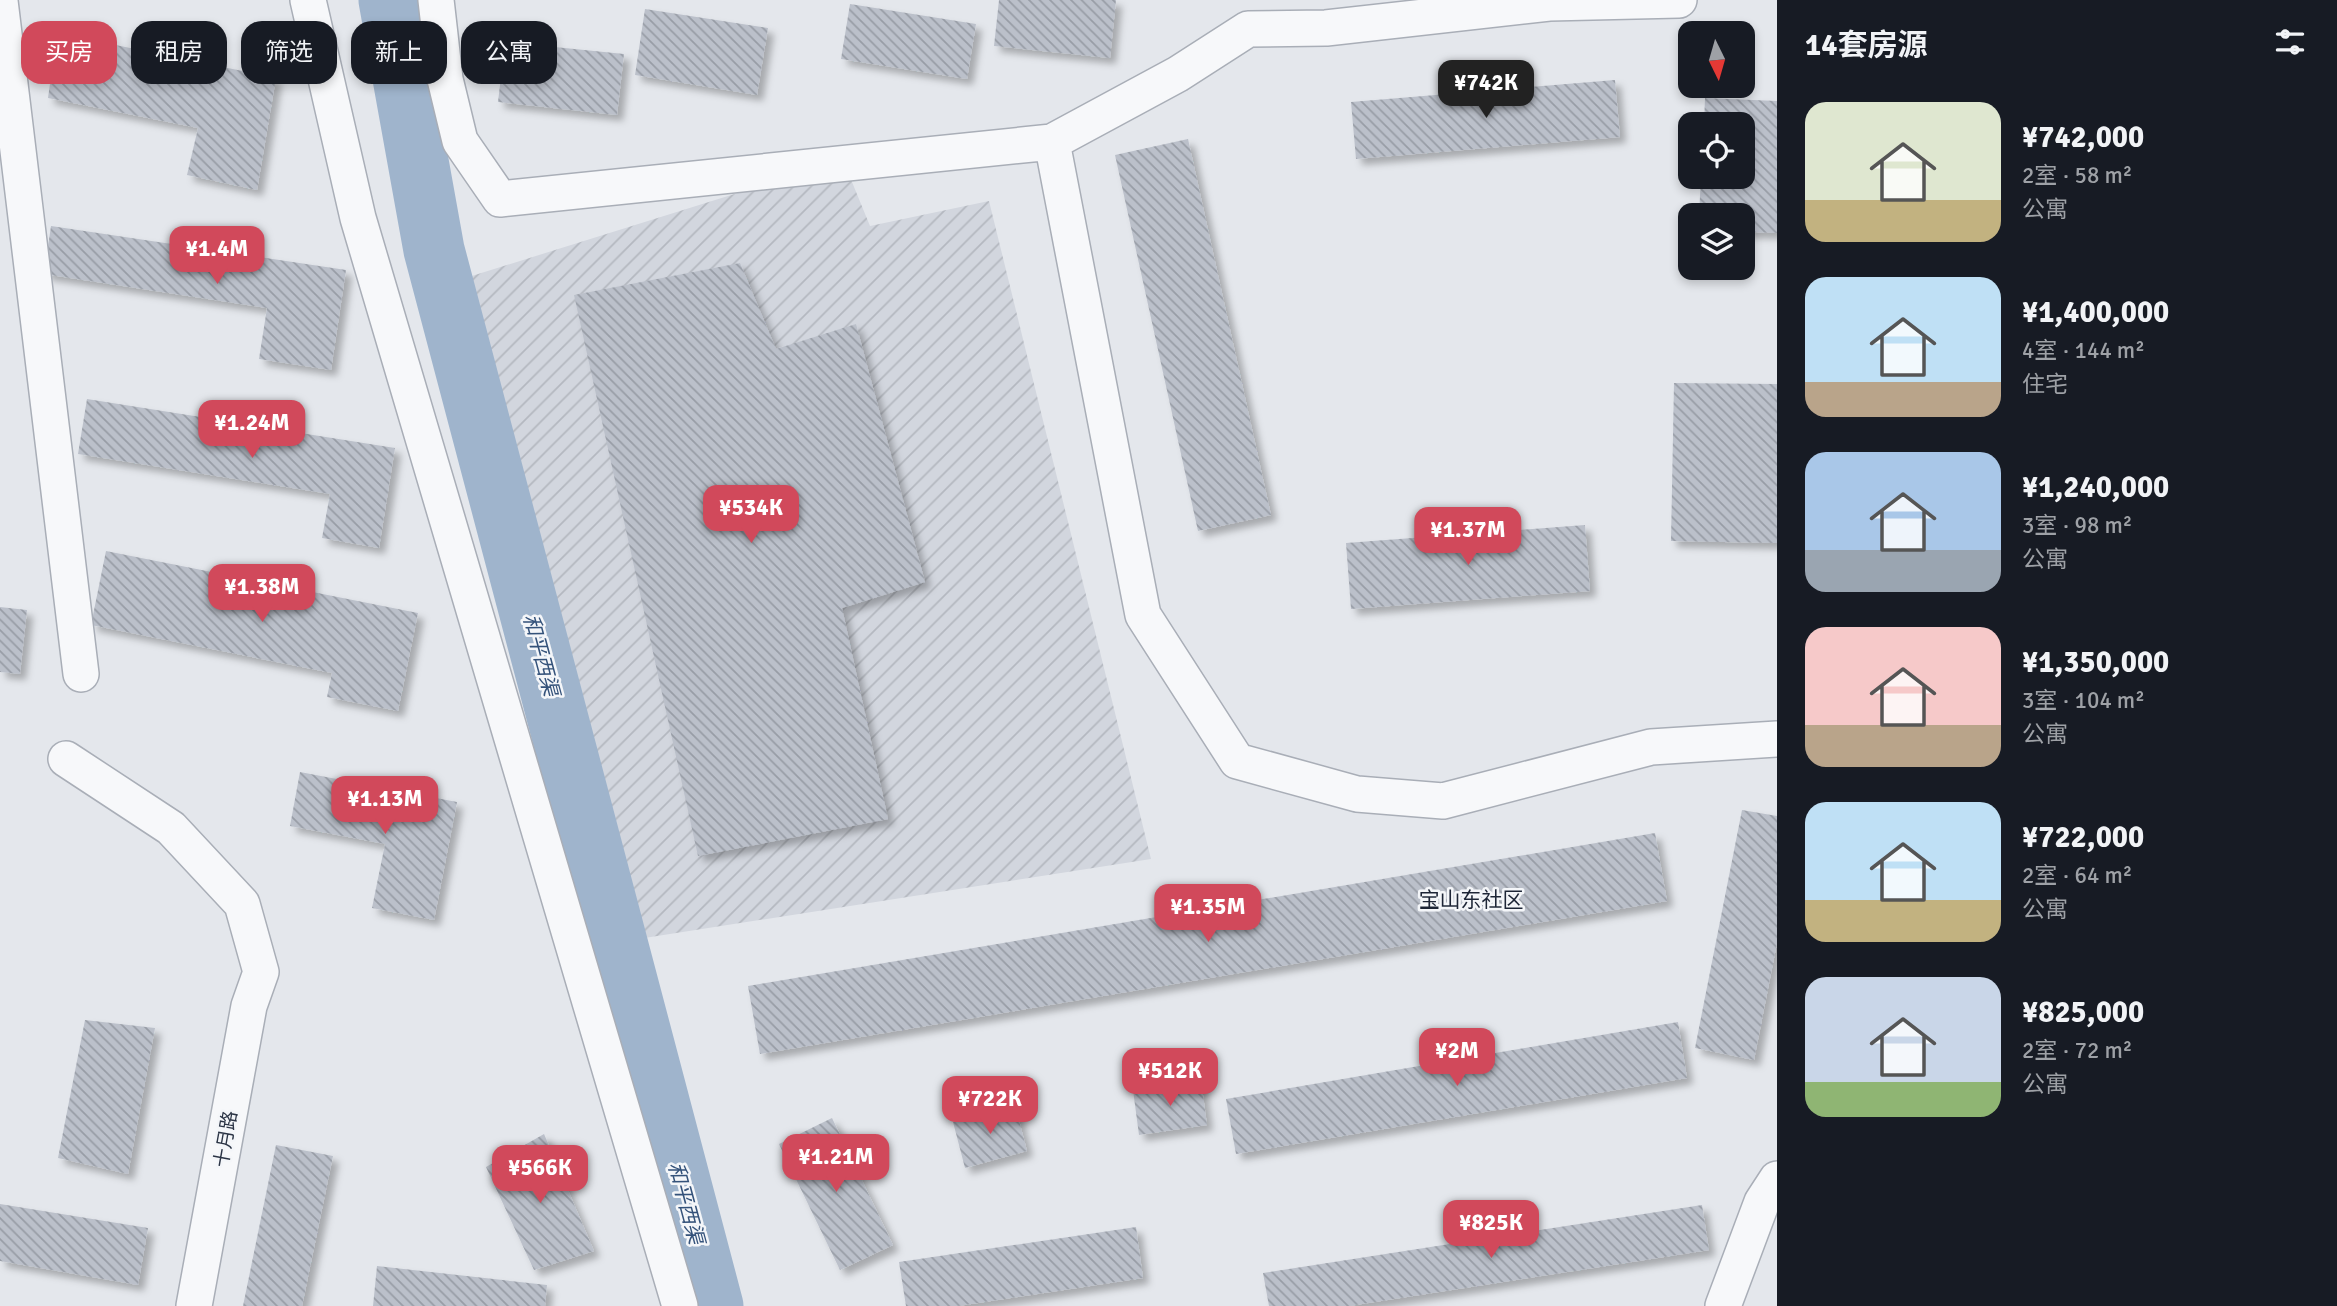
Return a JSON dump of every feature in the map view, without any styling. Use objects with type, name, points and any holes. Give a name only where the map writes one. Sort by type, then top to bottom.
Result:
[{"type":"street","points":[[308,0],[358,218],[680,1306]]},
{"type":"street","points":[[436,0],[445,79],[460,141],[500,199],[1052,142],[1178,74],[1248,29],[1326,28],[1549,3],[1679,0]]},
{"type":"street","points":[[0,1],[81,674]]},
{"type":"street","points":[[1052,142],[1143,615],[1237,761],[1357,794],[1444,801],[1651,747],[1777,739]]},
{"type":"street","name":"十月路","points":[[66,759],[171,828],[243,904],[261,972],[249,1006],[194,1306]]},
{"type":"street","points":[[1723,1306],[1762,1202],[1777,1180]]},
{"type":"shaded area","points":[[843,160],[870,226],[989,201],[1151,859],[638,939],[459,280]]},
{"type":"building","points":[[999,0],[1116,0],[1110,58],[994,46]]},
{"type":"building","points":[[850,4],[976,24],[967,79],[841,59]]},
{"type":"building","points":[[645,9],[768,28],[757,95],[635,75]]},
{"type":"building","points":[[117,45],[131,48],[131,84],[227,84],[227,68],[241,71],[241,84],[275,84],[257,190],[187,175],[198,128],[48,98],[50,84],[117,84]]},
{"type":"building","points":[[557,47],[624,54],[617,115],[498,102],[500,84],[557,84]]},
{"type":"building","points":[[1615,80],[1620,137],[1356,159],[1351,102]]},
{"type":"building","points":[[1705,98],[1777,101],[1777,233],[1755,232],[1755,203],[1700,203],[1700,189],[1755,189],[1755,112],[1704,112]]},
{"type":"building","points":[[1188,139],[1271,515],[1198,531],[1115,155]]},
{"type":"building","points":[[51,226],[346,270],[331,370],[259,359],[267,308],[44,274]]},
{"type":"building","points":[[740,263],[776,349],[856,324],[925,582],[842,608],[888,819],[698,856],[574,295]]},
{"type":"building","points":[[1674,383],[1777,384],[1777,543],[1671,541]]},
{"type":"building","points":[[87,399],[395,448],[379,548],[322,538],[330,494],[78,454]]},
{"type":"building","points":[[1585,525],[1590,591],[1351,609],[1346,543]]},
{"type":"building","points":[[106,551],[418,613],[398,711],[327,697],[332,673],[91,625]]},
{"type":"building","points":[[0,607],[27,610],[20,674],[0,672]]},
{"type":"building","points":[[300,772],[457,802],[434,920],[372,908],[385,844],[290,826]]},
{"type":"building","points":[[1742,810],[1777,816],[1777,943],[1754,1060],[1695,1048]]},
{"type":"building","points":[[1655,833],[1667,901],[760,1054],[748,986]]},
{"type":"building","points":[[85,1020],[155,1028],[128,1174],[58,1158]]},
{"type":"building","points":[[1678,1022],[1687,1078],[1236,1154],[1226,1099]]},
{"type":"building","points":[[1201,1080],[1207,1125],[1139,1135],[1133,1090]]},
{"type":"building","points":[[1015,1105],[1027,1151],[965,1168],[953,1122]]},
{"type":"building","points":[[832,1118],[893,1245],[840,1270],[779,1144]]},
{"type":"building","points":[[544,1134],[594,1251],[534,1270],[486,1167]]},
{"type":"building","points":[[276,1145],[333,1156],[302,1306],[243,1306]]},
{"type":"building","points":[[0,1204],[148,1228],[138,1285],[0,1261]]},
{"type":"building","points":[[1702,1205],[1709,1250],[1349,1306],[1269,1306],[1263,1273]]},
{"type":"building","points":[[1136,1227],[1143,1278],[958,1306],[906,1306],[899,1262]]},
{"type":"building","points":[[377,1266],[547,1285],[545,1306],[373,1306]]},
{"type":"waterway","name":"和平西渠","points":[[389,0],[434,250],[713,1306]]},
{"type":"district","name":"宝山东社区","points":[[1471,900]]}]
